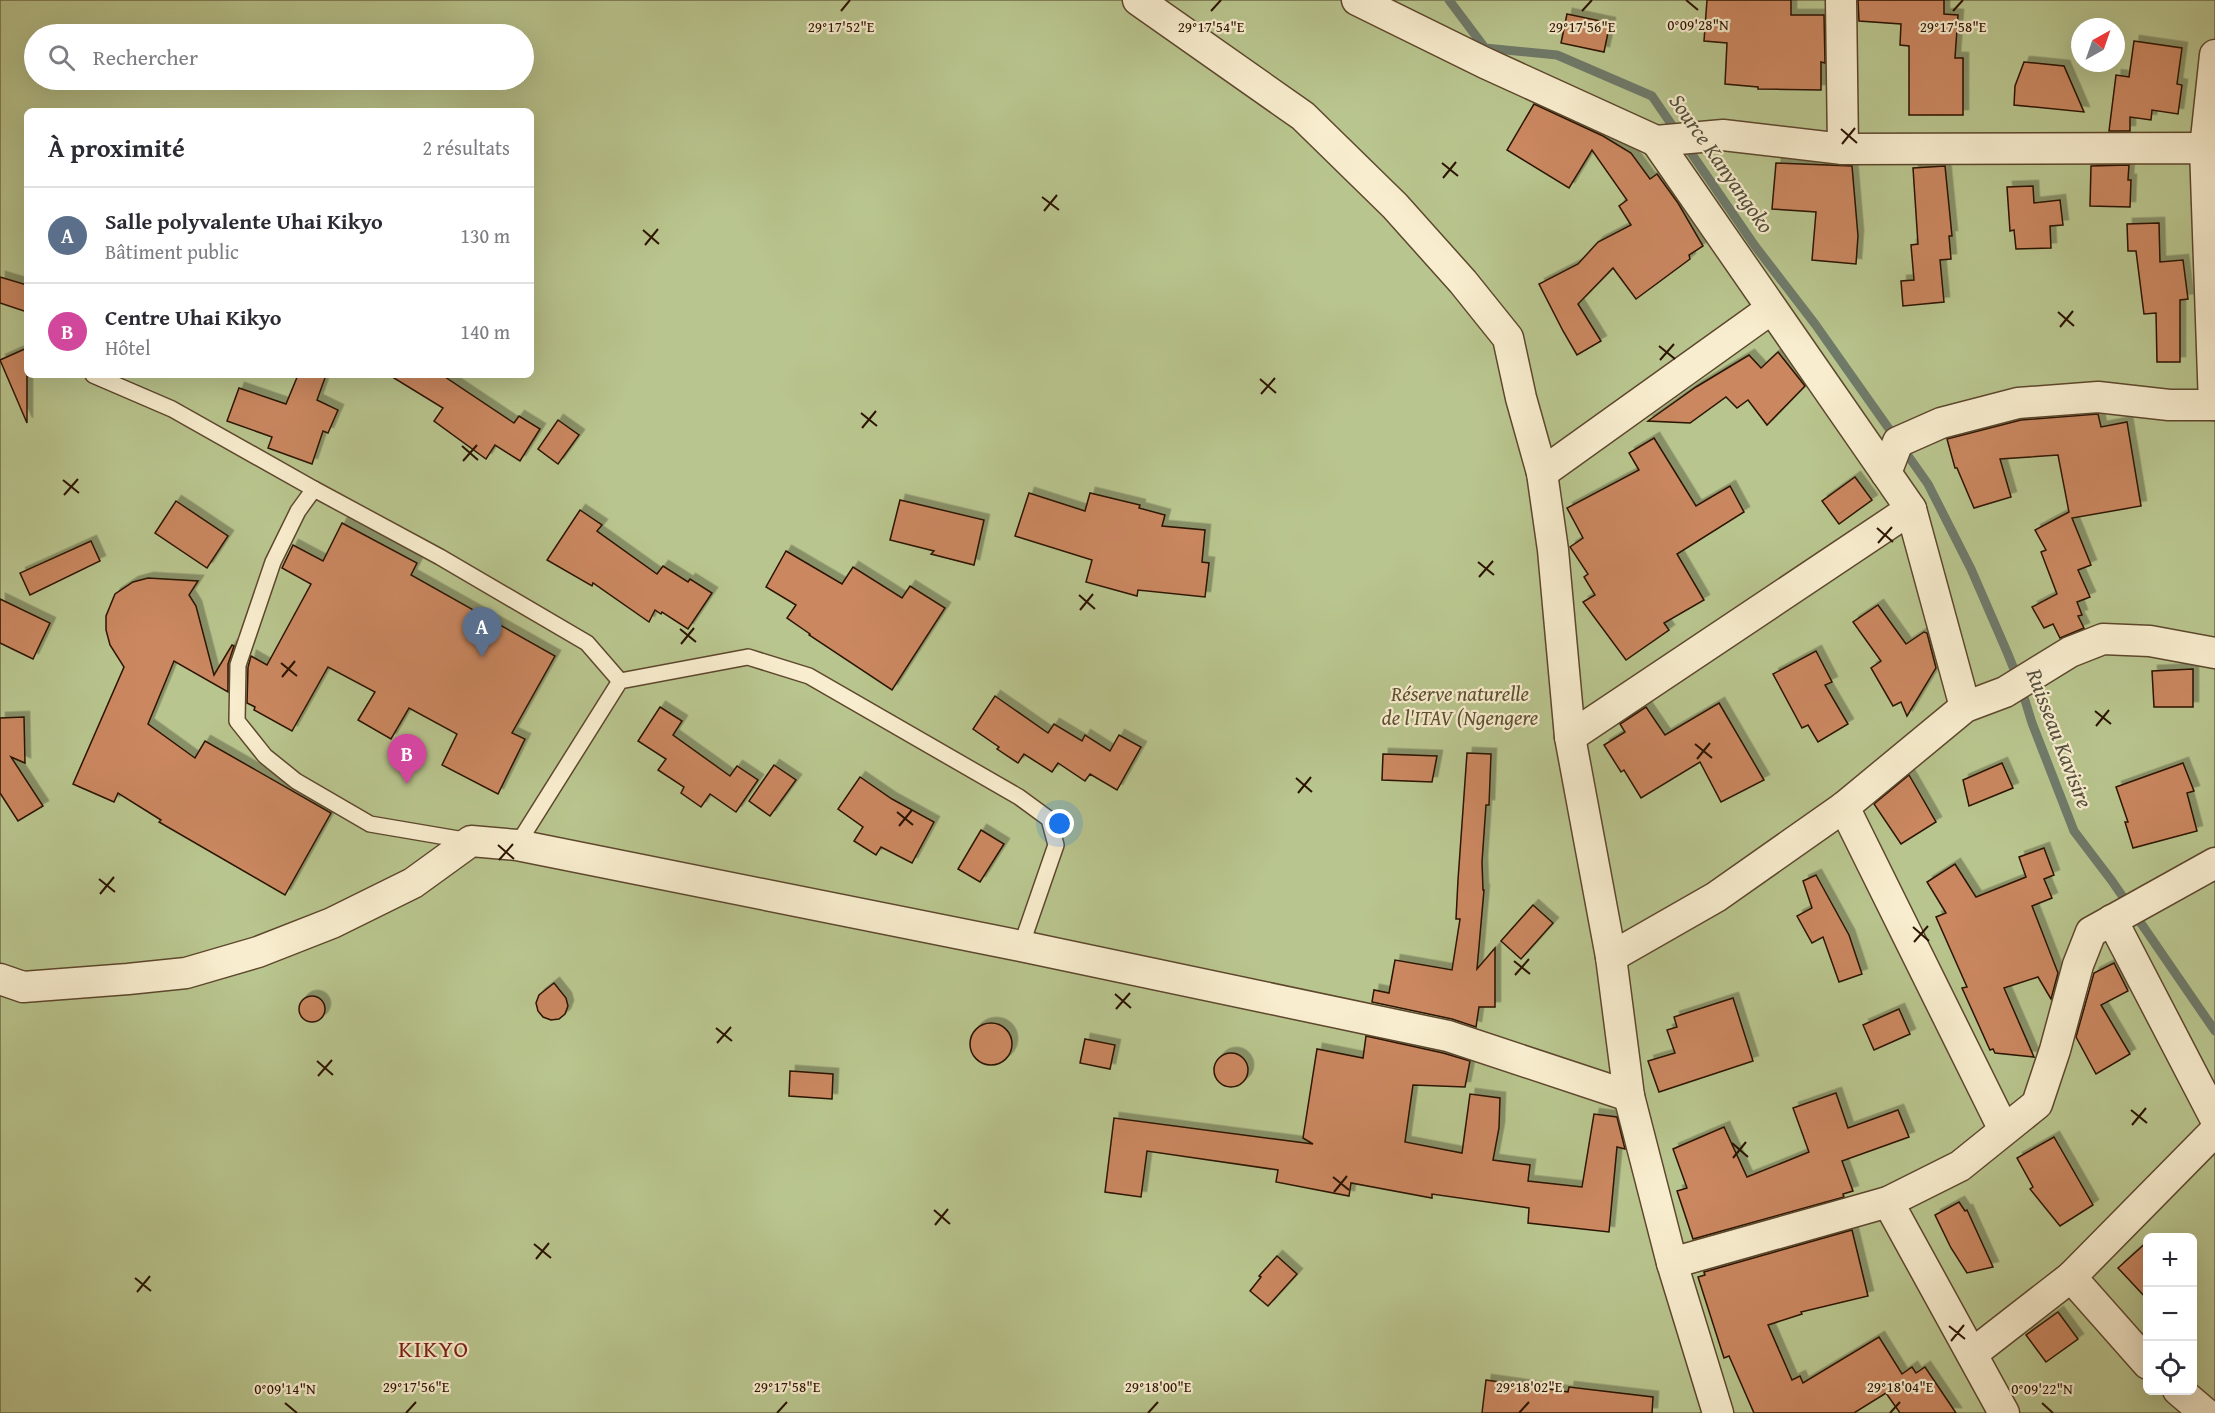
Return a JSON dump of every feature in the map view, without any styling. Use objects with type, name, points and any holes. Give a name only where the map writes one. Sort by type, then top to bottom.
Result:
[{"type":"street","points":[[1138,0],[1303,116],[1395,206],[1463,282],[1508,338],[1521,398],[1542,473],[1553,550],[1569,737],[1611,957],[1629,1096],[1672,1263],[1718,1413]]},
{"type":"street","points":[[1357,0],[1485,63],[1656,141],[1722,135],[1843,149],[2210,149]]},
{"type":"street","points":[[1841,0],[1843,149]]},
{"type":"street","points":[[1886,473],[1898,442],[1941,423],[2018,403],[2098,397],[2169,405],[2215,405],[2210,149],[2215,55]]},
{"type":"street","points":[[1656,141],[1911,509],[1965,707]]},
{"type":"street","points":[[1542,473],[1771,309]]},
{"type":"street","points":[[1569,737],[1911,509]]},
{"type":"street","points":[[1611,957],[1716,897],[1844,807],[1965,707],[2005,692],[2070,652],[2103,639],[2150,641],[2215,653]]},
{"type":"street","points":[[1844,807],[2004,1130]]},
{"type":"street","points":[[0,979],[23,987],[186,973],[258,952],[332,923],[413,883],[471,841],[518,845],[1021,946],[1448,1036],[1629,1096]]},
{"type":"street","points":[[1672,1263],[1888,1202],[1960,1166],[2037,1104],[2055,1050],[2078,965],[2091,932],[2215,862]]},
{"type":"street","points":[[2112,920],[2215,1118]]},
{"type":"street","points":[[1972,1354],[2071,1276],[2215,1131]]},
{"type":"street","points":[[1888,1202],[2004,1413]]},
{"type":"street","points":[[2071,1276],[2143,1358]]},
{"type":"street","points":[[2184,1395],[2205,1413]]},
{"type":"lane","points":[[100,378],[172,409],[314,489],[422,546],[587,643],[620,681]]},
{"type":"lane","points":[[314,489],[298,511],[273,562],[238,665],[237,721],[265,756],[296,781],[370,824],[471,841]]},
{"type":"lane","points":[[518,845],[620,681],[748,657],[809,676],[1019,797],[1049,819],[1056,845],[1021,946]]},
{"type":"green space","name":"Réserve naturelle de l'ITAV (Ngengere","points":[[0,0],[2215,0],[2215,1413],[0,1413]]},
{"type":"building","points":[[1707,0],[1791,0],[1791,15],[1824,15],[1825,63],[1821,62],[1821,90],[1758,89],[1758,87],[1725,84],[1727,43],[1704,41]]},
{"type":"building","points":[[1858,0],[1944,0],[1944,14],[1958,15],[1955,58],[1963,58],[1963,115],[1909,115],[1909,46],[1900,45],[1901,24],[1859,21]]},
{"type":"building","points":[[1567,14],[1610,23],[1604,52],[1561,43]]},
{"type":"building","points":[[2134,41],[2182,48],[2177,84],[2182,85],[2178,114],[2152,110],[2151,120],[2130,117],[2130,131],[2109,131],[2116,75],[2129,77]]},
{"type":"building","points":[[2024,62],[2064,66],[2084,112],[2014,105],[2015,86]]},
{"type":"building","points":[[1534,104],[1603,136],[1631,153],[1650,179],[1657,174],[1678,203],[1703,246],[1689,255],[1690,259],[1636,299],[1613,268],[1578,304],[1601,341],[1577,355],[1539,284],[1578,264],[1598,242],[1631,225],[1619,206],[1627,200],[1592,150],[1569,188],[1507,150]]},
{"type":"building","points":[[1776,163],[1852,166],[1858,236],[1856,264],[1812,260],[1816,212],[1772,209]]},
{"type":"building","points":[[2129,165],[2130,207],[2090,206],[2091,166]]},
{"type":"building","points":[[1945,166],[1952,236],[1949,236],[1951,259],[1940,260],[1944,302],[1903,306],[1901,281],[1914,280],[1911,245],[1918,244],[1913,168]]},
{"type":"building","points":[[2033,186],[2034,203],[2060,200],[2063,225],[2050,226],[2051,248],[2016,249],[2014,230],[2010,231],[2007,187]]},
{"type":"building","points":[[2159,223],[2160,262],[2183,260],[2188,299],[2180,300],[2180,362],[2157,362],[2156,313],[2144,314],[2136,251],[2128,251],[2127,224]]},
{"type":"building","points":[[0,277],[24,284],[24,311],[0,303]]},
{"type":"building","points":[[24,349],[24,378],[27,378],[27,423],[0,360]]},
{"type":"building","points":[[1778,352],[1805,386],[1767,425],[1748,400],[1737,408],[1726,397],[1690,423],[1648,421],[1696,387],[1749,355],[1761,368]]},
{"type":"building","points":[[297,378],[325,378],[317,400],[338,410],[328,433],[323,431],[312,464],[268,448],[272,437],[227,421],[239,388],[286,404]]},
{"type":"building","points":[[394,378],[446,378],[514,423],[519,416],[540,429],[520,461],[495,445],[486,459],[434,421],[443,408]]},
{"type":"building","points":[[2098,414],[2101,427],[2127,422],[2141,506],[2072,518],[2091,565],[2078,570],[2090,597],[2077,602],[2082,615],[2078,616],[2084,628],[2060,638],[2053,624],[2044,628],[2032,607],[2057,594],[2041,552],[2046,550],[2035,530],[2069,512],[2058,455],[2000,459],[2011,497],[1974,508],[1957,468],[1955,468],[1947,439],[2021,420]]},
{"type":"building","points":[[558,420],[579,435],[558,464],[538,449]]},
{"type":"building","points":[[1654,438],[1696,506],[1730,486],[1744,512],[1677,554],[1704,600],[1664,623],[1669,630],[1626,660],[1583,602],[1595,595],[1584,577],[1588,574],[1570,547],[1583,538],[1567,508],[1639,470],[1629,453]]},
{"type":"building","points":[[1855,477],[1872,500],[1839,524],[1822,501]]},
{"type":"building","points":[[1029,493],[1085,511],[1090,493],[1140,505],[1139,508],[1165,515],[1162,526],[1205,530],[1202,562],[1209,563],[1205,597],[1138,590],[1137,596],[1086,582],[1092,560],[1015,536]]},
{"type":"building","points":[[900,500],[984,520],[974,565],[931,554],[934,551],[890,540]]},
{"type":"building","points":[[176,501],[228,536],[207,568],[155,533]]},
{"type":"building","points":[[580,510],[602,525],[597,531],[657,574],[663,566],[688,582],[690,579],[712,593],[688,629],[655,610],[649,622],[593,583],[592,586],[547,560]]},
{"type":"building","points":[[342,523],[417,563],[411,575],[555,656],[512,733],[525,739],[498,794],[442,765],[457,734],[409,708],[391,739],[358,720],[375,692],[328,667],[292,731],[254,710],[255,707],[247,703],[248,667],[251,656],[267,665],[311,584],[282,568],[293,545],[323,561]]},
{"type":"building","points":[[91,541],[100,561],[30,595],[20,573]]},
{"type":"building","points":[[786,551],[842,584],[853,567],[902,598],[910,586],[945,608],[892,690],[787,618],[796,605],[766,587]]},
{"type":"building","points":[[148,578],[198,581],[189,595],[196,606],[214,675],[232,645],[234,646],[228,664],[228,692],[174,661],[148,724],[195,758],[205,741],[331,813],[285,895],[159,822],[161,820],[118,793],[114,802],[73,784],[124,667],[110,645],[106,630],[106,616],[115,594],[133,582]]},
{"type":"building","points":[[0,599],[50,623],[33,659],[0,643]]},
{"type":"building","points":[[1878,605],[1906,644],[1924,632],[1927,633],[1936,668],[1907,716],[1901,702],[1893,706],[1871,668],[1881,661],[1853,622]]},
{"type":"building","points":[[1816,651],[1832,682],[1825,685],[1848,724],[1818,742],[1808,725],[1802,728],[1773,674]]},
{"type":"building","points":[[2193,669],[2193,707],[2154,707],[2152,671]]},
{"type":"building","points":[[995,696],[1048,733],[1054,724],[1082,741],[1085,735],[1110,751],[1119,735],[1141,747],[1117,790],[1090,774],[1085,781],[1058,763],[1052,772],[1024,754],[1018,763],[973,729]]},
{"type":"building","points":[[1719,703],[1764,780],[1721,802],[1700,762],[1641,798],[1624,770],[1621,772],[1604,745],[1625,732],[1620,724],[1646,707],[1665,735]]},
{"type":"building","points":[[660,707],[682,721],[673,735],[730,776],[737,766],[758,780],[736,812],[710,794],[701,807],[681,793],[684,787],[658,770],[666,759],[638,741]]},
{"type":"building","points":[[24,717],[25,763],[11,757],[43,806],[18,821],[0,793],[0,718]]},
{"type":"building","points":[[1467,753],[1491,754],[1489,805],[1486,805],[1482,862],[1484,890],[1477,969],[1495,948],[1495,1007],[1479,1007],[1476,1027],[1452,1019],[1372,1002],[1374,990],[1389,993],[1395,960],[1452,970],[1460,919],[1456,919]]},
{"type":"building","points":[[1383,754],[1437,756],[1432,782],[1382,780]]},
{"type":"building","points":[[2002,763],[2013,788],[1969,806],[1963,780]]},
{"type":"building","points":[[2183,763],[2194,791],[2187,793],[2197,831],[2133,848],[2125,822],[2128,822],[2116,787]]},
{"type":"building","points":[[774,765],[796,780],[770,816],[749,801]]},
{"type":"building","points":[[1909,775],[1936,822],[1901,844],[1874,804]]},
{"type":"building","points":[[860,777],[892,799],[934,822],[912,863],[881,847],[876,855],[854,841],[863,827],[838,809]]},
{"type":"building","points":[[981,830],[1004,844],[980,882],[958,869]]},
{"type":"building","points":[[2044,848],[2054,875],[2044,879],[2052,898],[2032,906],[2058,973],[2051,999],[2038,977],[2004,988],[2034,1057],[1995,1053],[1993,1049],[1990,1050],[1962,988],[1967,987],[1936,917],[1946,913],[1927,882],[1955,864],[1976,897],[2026,877],[2019,857]]},
{"type":"building","points":[[1816,875],[1849,935],[1862,974],[1839,982],[1823,937],[1812,943],[1797,916],[1812,908],[1803,881]]},
{"type":"building","points":[[1533,905],[1553,923],[1521,959],[1501,941]]},
{"type":"building","points":[[2114,963],[2128,991],[2101,1005],[2130,1054],[2096,1074],[2076,1037],[2094,973]]},
{"type":"building","points":[[554,983],[566,998],[568,1006],[565,1014],[559,1019],[551,1020],[543,1017],[536,1003],[539,995]]},
{"type":"building","points":[[312,996],[321,1000],[325,1009],[321,1018],[312,1022],[303,1018],[299,1009],[303,1000]]},
{"type":"building","points":[[1733,998],[1753,1061],[1659,1092],[1648,1061],[1675,1053],[1667,1030],[1677,1027],[1674,1017]]},
{"type":"building","points":[[1899,1009],[1910,1034],[1874,1050],[1863,1025]]},
{"type":"building","points":[[991,1023],[999,1024],[1006,1029],[1011,1036],[1011,1052],[1006,1059],[999,1064],[991,1065],[983,1064],[976,1059],[971,1052],[970,1044],[971,1036],[976,1029],[983,1024]]},
{"type":"building","points":[[1366,1036],[1470,1061],[1465,1087],[1413,1085],[1405,1142],[1462,1153],[1470,1094],[1500,1098],[1499,1128],[1493,1160],[1530,1165],[1528,1181],[1582,1187],[1594,1114],[1617,1117],[1625,1149],[1617,1147],[1609,1232],[1528,1223],[1529,1208],[1432,1194],[1432,1198],[1351,1183],[1349,1196],[1276,1182],[1278,1170],[1147,1151],[1141,1197],[1105,1192],[1114,1118],[1313,1144],[1303,1138],[1317,1049],[1363,1058]]},
{"type":"building","points":[[1085,1039],[1115,1045],[1110,1069],[1080,1063]]},
{"type":"building","points":[[1231,1053],[1243,1058],[1248,1070],[1243,1082],[1231,1087],[1219,1082],[1214,1070],[1219,1058]]},
{"type":"building","points":[[790,1071],[833,1074],[832,1099],[789,1096]]},
{"type":"building","points":[[1836,1093],[1848,1128],[1898,1110],[1909,1137],[1842,1161],[1853,1191],[1843,1194],[1844,1197],[1693,1239],[1677,1191],[1687,1188],[1673,1149],[1724,1127],[1747,1177],[1809,1152],[1793,1108]]},
{"type":"building","points":[[2054,1137],[2093,1205],[2060,1226],[2030,1189],[2033,1187],[2017,1158]]},
{"type":"building","points":[[1959,1202],[1965,1211],[1967,1210],[1993,1267],[1967,1273],[1951,1248],[1935,1215]]},
{"type":"building","points":[[1852,1230],[1868,1296],[1801,1312],[1802,1314],[1768,1325],[1792,1380],[1800,1376],[1803,1383],[1879,1337],[1902,1374],[1912,1367],[1916,1373],[1925,1367],[1956,1413],[1900,1413],[1886,1393],[1854,1413],[1754,1413],[1729,1356],[1724,1358],[1698,1277],[1705,1275],[1704,1272]]},
{"type":"building","points":[[2143,1246],[2143,1295],[2118,1268]]},
{"type":"building","points":[[1277,1256],[1297,1274],[1268,1306],[1250,1291],[1261,1277],[1259,1276]]},
{"type":"building","points":[[2058,1312],[2078,1339],[2046,1362],[2026,1335]]},
{"type":"building","points":[[1486,1380],[1568,1392],[1569,1387],[1653,1397],[1652,1413],[1482,1413]]},
{"type":"waterway","name":"Ruisseau Kavisire","points":[[1449,0],[1485,48],[1557,55],[1652,96],[1755,246],[1815,324],[1928,484],[1971,569],[2007,652],[2074,831],[2112,881],[2215,1031]]},
{"type":"place","name":"Salle polyvalente Uhai Kikyo","points":[[482,657]]},
{"type":"place","name":"Centre Uhai Kikyo","points":[[407,784]]},
{"type":"district","name":"KIKYO","points":[[434,1349]]},
{"type":"water label","name":"Source Kanyangoko","points":[[1722,163]]}]
